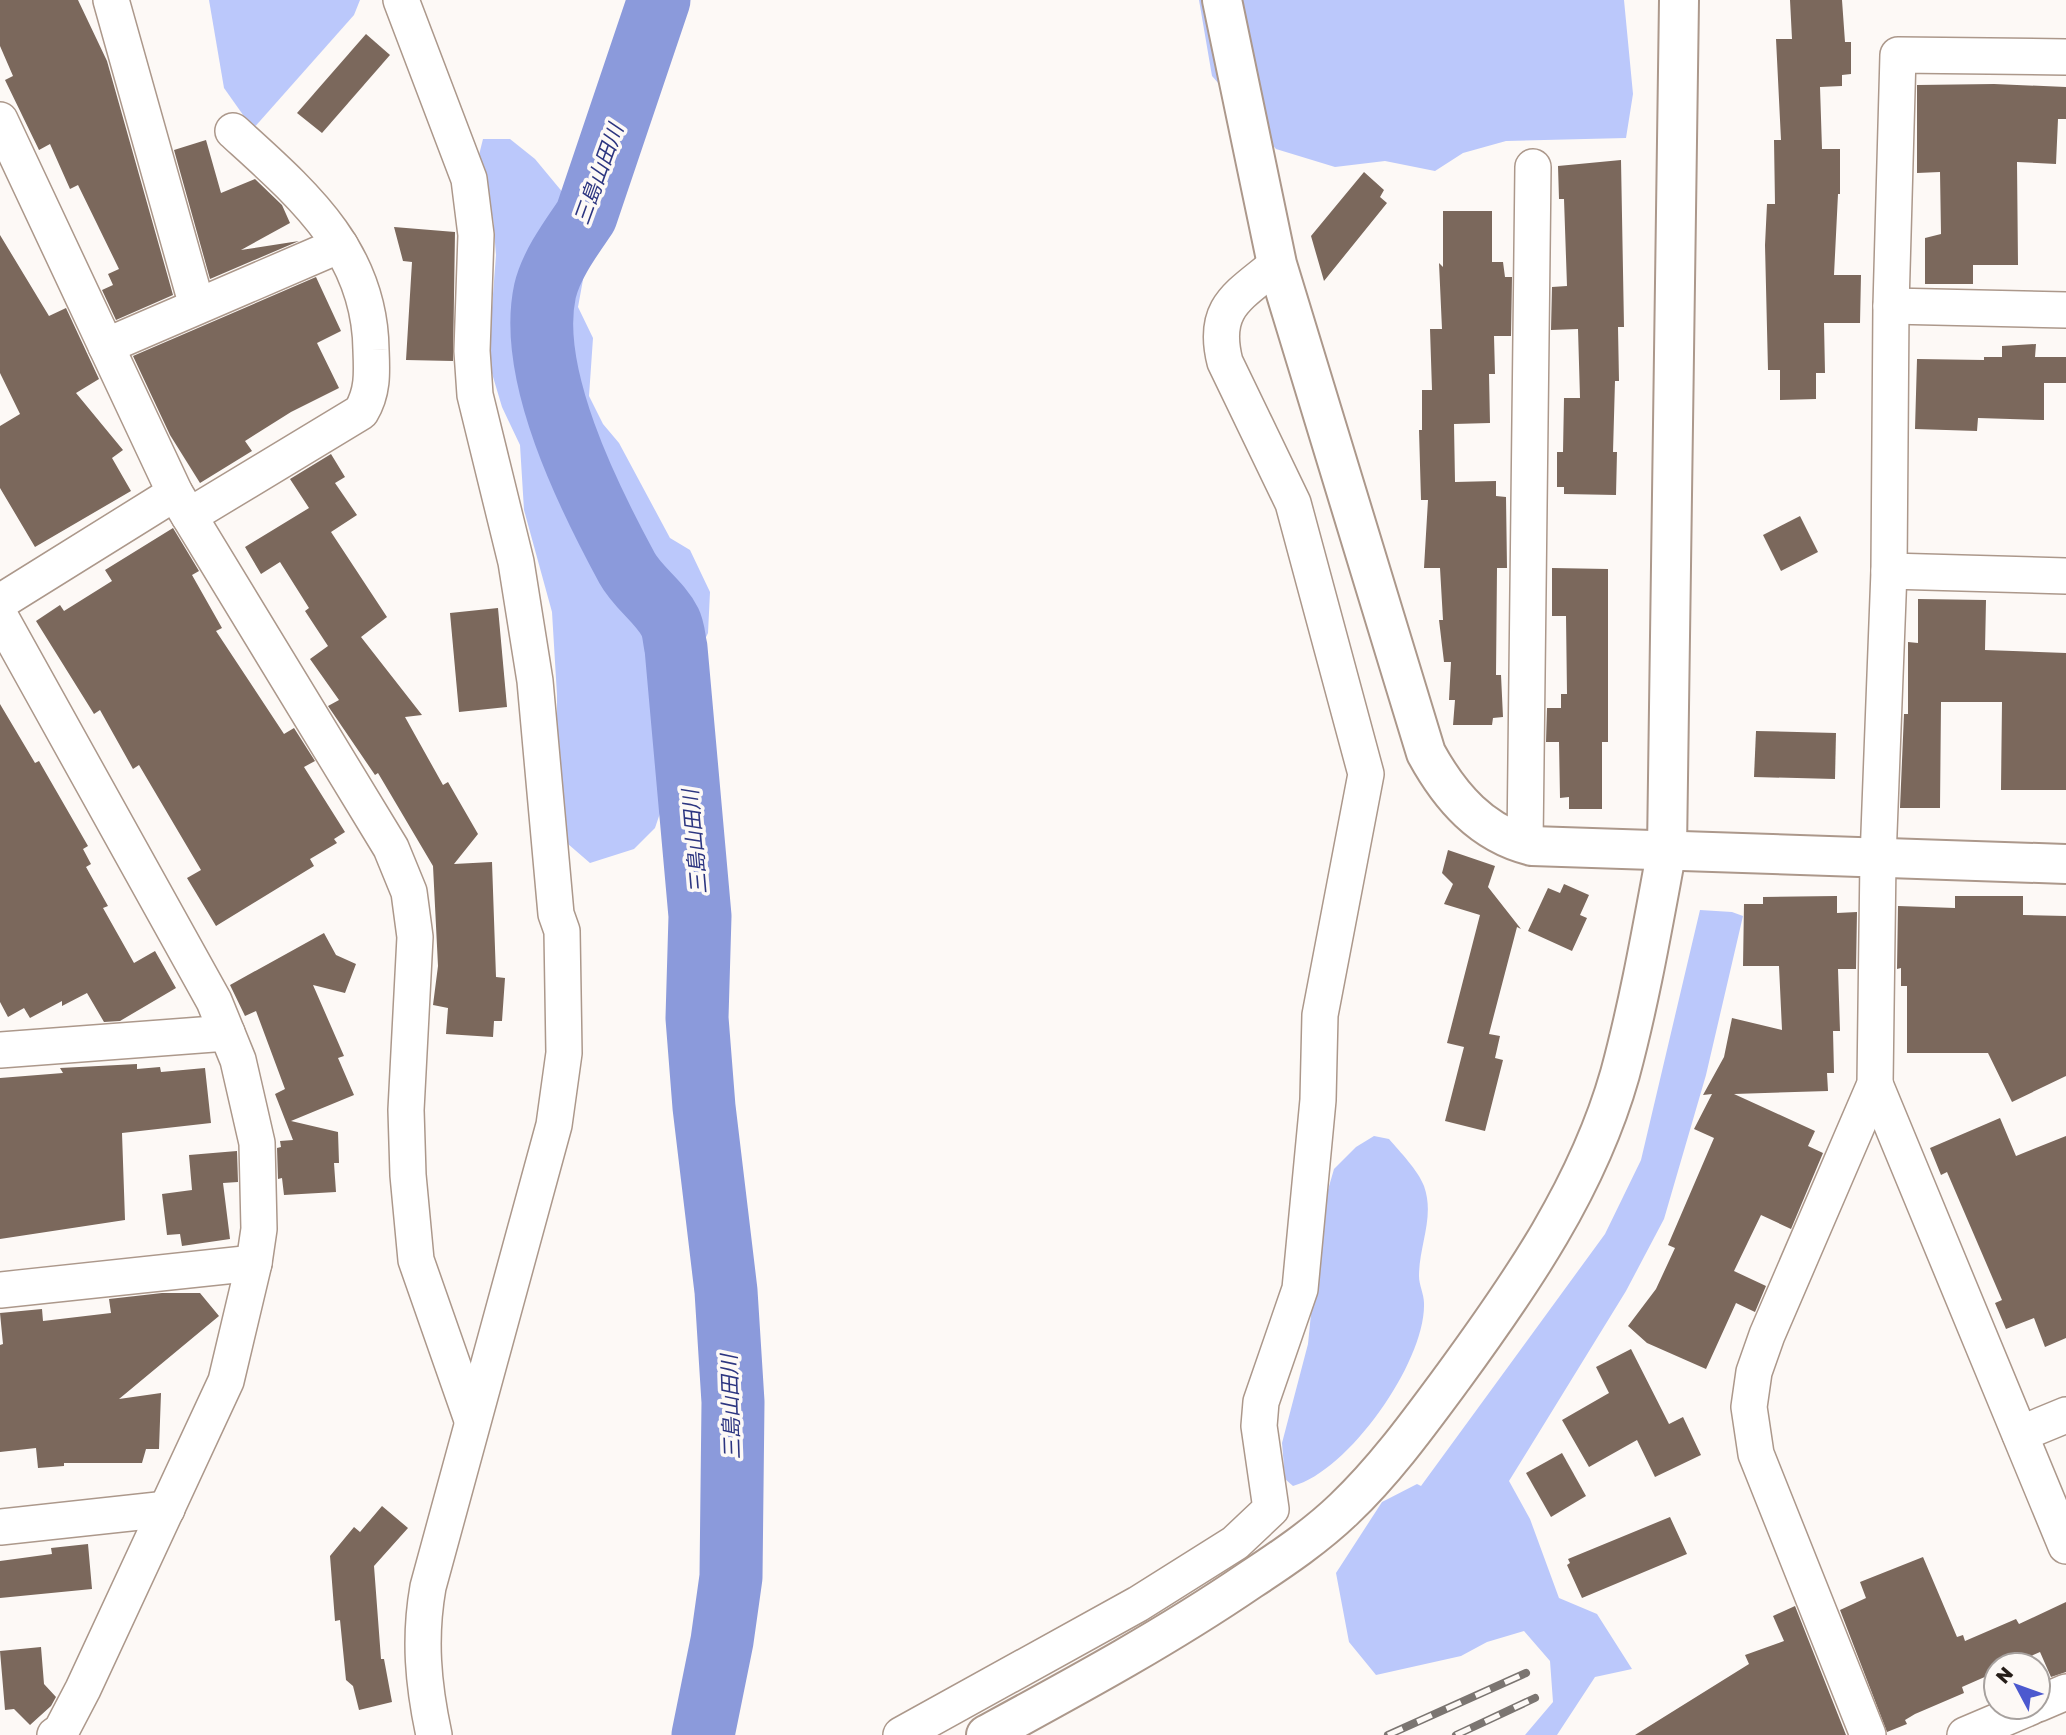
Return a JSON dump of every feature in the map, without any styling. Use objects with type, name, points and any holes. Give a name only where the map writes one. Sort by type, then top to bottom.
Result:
[{"type":"street","points":[[111,0],[197,306]]},
{"type":"street","points":[[401,0],[469,179],[476,234],[472,351],[475,395],[516,562],[535,681],[556,914],[562,931],[564,1053],[554,1125],[472,1420],[428,1587],[421,1626],[424,1687],[434,1735]]},
{"type":"street","points":[[1222,0],[1277,264],[1426,753],[1441,780],[1478,820],[1525,844],[2066,864]]},
{"type":"street","points":[[986,1735],[1150,1645],[1278,1561],[1344,1509],[1410,1435],[1476,1345],[1537,1257],[1588,1162],[1619,1076],[1646,964],[1667,849],[1679,0]]},
{"type":"street","points":[[1868,1735],[1777,1514],[1756,1454],[1749,1407],[1754,1372],[1767,1335],[1875,1084],[1878,859],[1889,571],[1891,306],[1898,55],[2066,57]]},
{"type":"street","points":[[0,120],[182,504],[384,837],[409,892],[415,937],[406,1110],[408,1175],[416,1260],[472,1420]]},
{"type":"street","points":[[0,602],[361,412],[369,399],[371,324],[363,289],[319,212],[301,192],[233,131]]},
{"type":"street","points":[[1525,844],[1533,167]]},
{"type":"street","points":[[106,346],[340,245]]},
{"type":"street","points":[[901,1735],[1138,1604],[1235,1542],[1271,1509],[1259,1426],[1261,1402],[1300,1289],[1318,1100],[1320,1016],[1366,774],[1293,503],[1225,362],[1220,340],[1224,312],[1277,264]]},
{"type":"street","points":[[1891,306],[2066,310]]},
{"type":"street","points":[[1889,571],[2066,576]]},
{"type":"street","points":[[0,616],[214,1001],[241,1070],[257,1143],[259,1229],[254,1263],[226,1381],[61,1734]]},
{"type":"street","points":[[0,1050],[227,1033]]},
{"type":"street","points":[[1875,1084],[2066,1546]]},
{"type":"street","points":[[0,1290],[254,1263]]},
{"type":"street","points":[[2020,1434],[2066,1415]]},
{"type":"street","points":[[0,1527],[167,1510]]},
{"type":"street","points":[[1965,1735],[1998,1721]]},
{"type":"shaded area","points":[[209,0],[360,0],[354,15],[253,129],[224,88]]},
{"type":"shaded area","points":[[1199,0],[1624,0],[1633,94],[1626,138],[1506,141],[1463,153],[1435,171],[1385,161],[1335,167],[1276,149],[1212,76]]},
{"type":"shaded area","points":[[483,139],[510,139],[535,159],[574,206],[589,247],[578,307],[593,338],[589,396],[603,424],[619,443],[670,538],[690,550],[710,592],[708,633],[693,664],[656,711],[659,731],[678,760],[655,828],[634,849],[590,863],[568,844],[557,815],[557,695],[552,612],[524,510],[520,445],[502,407],[488,360],[496,255],[493,218],[481,190],[478,159]]},
{"type":"shaded area","points":[[1700,910],[1732,912],[1743,916],[1706,1075],[1664,1219],[1626,1291],[1509,1481],[1530,1519],[1559,1598],[1597,1614],[1632,1669],[1595,1677],[1557,1735],[1525,1735],[1553,1702],[1550,1661],[1524,1631],[1487,1642],[1461,1656],[1376,1675],[1349,1642],[1336,1573],[1382,1502],[1417,1484],[1421,1486],[1605,1234],[1641,1160]]},
{"type":"shaded area","points":[[1374,1136],[1389,1139],[1403,1155],[1421,1180],[1427,1197],[1427,1220],[1419,1276],[1424,1303],[1421,1327],[1412,1354],[1398,1382],[1360,1437],[1315,1476],[1293,1486],[1285,1479],[1282,1443],[1308,1344],[1321,1214],[1334,1169],[1356,1147]]},
{"type":"building","points":[[0,0],[78,0],[107,61],[173,295],[116,320],[102,290],[113,285],[108,274],[119,269],[78,185],[70,189],[50,144],[39,150],[5,80],[13,76],[0,46]]},
{"type":"building","points":[[1790,0],[1842,0],[1845,42],[1851,42],[1851,74],[1842,75],[1842,86],[1820,87],[1822,149],[1840,149],[1840,194],[1834,275],[1861,275],[1860,323],[1824,323],[1825,373],[1816,373],[1816,399],[1780,400],[1780,370],[1768,370],[1765,245],[1767,204],[1775,204],[1774,140],[1781,140],[1776,39],[1792,39]]},
{"type":"building","points":[[366,34],[390,55],[322,133],[297,113]]},
{"type":"building","points":[[1917,85],[2066,87],[2066,119],[2058,119],[2056,164],[2017,162],[2018,265],[1973,265],[1973,284],[1925,284],[1925,238],[1941,234],[1940,172],[1917,173]]},
{"type":"building","points":[[206,140],[221,193],[255,179],[282,205],[290,223],[241,250],[299,241],[210,279],[174,150]]},
{"type":"building","points":[[1621,160],[1624,327],[1618,327],[1619,381],[1615,381],[1613,452],[1617,452],[1616,495],[1564,494],[1564,487],[1557,487],[1557,452],[1563,452],[1564,398],[1580,398],[1578,329],[1551,330],[1552,287],[1567,286],[1564,199],[1559,199],[1558,166]]},
{"type":"building","points":[[1364,172],[1384,190],[1380,197],[1387,203],[1324,281],[1311,236]]},
{"type":"building","points":[[1443,211],[1492,211],[1492,262],[1503,262],[1505,277],[1512,277],[1511,336],[1494,336],[1495,374],[1489,374],[1490,423],[1454,424],[1455,482],[1496,481],[1496,496],[1506,497],[1507,568],[1497,568],[1496,675],[1501,675],[1503,717],[1493,718],[1492,725],[1453,725],[1455,700],[1449,700],[1451,662],[1444,662],[1439,620],[1443,620],[1440,568],[1424,568],[1428,500],[1421,500],[1419,430],[1422,430],[1422,390],[1432,390],[1430,329],[1442,329],[1439,263],[1443,267]]},
{"type":"building","points":[[394,227],[455,232],[453,361],[406,360],[412,262],[403,261]]},
{"type":"building","points":[[0,235],[49,316],[66,308],[99,379],[76,393],[123,450],[112,458],[131,491],[35,547],[0,488],[0,426],[20,414],[0,373]]},
{"type":"building","points":[[316,277],[341,331],[317,343],[339,388],[291,412],[245,441],[252,451],[200,483],[170,435],[133,356]]},
{"type":"building","points":[[2036,344],[2035,357],[2066,357],[2066,383],[2044,383],[2044,420],[1978,418],[1977,431],[1915,429],[1917,359],[1984,360],[1984,357],[2002,357],[2002,346]]},
{"type":"building","points":[[331,454],[345,477],[335,483],[357,515],[331,532],[387,617],[361,637],[422,715],[405,717],[443,785],[448,782],[478,834],[454,864],[492,862],[496,977],[505,978],[502,1021],[494,1021],[493,1037],[446,1034],[448,1008],[433,1005],[438,966],[433,866],[378,773],[375,775],[328,706],[339,700],[310,659],[328,646],[305,611],[309,608],[280,562],[261,574],[245,547],[309,508],[290,479]]},
{"type":"building","points":[[1800,516],[1818,552],[1781,571],[1763,535]]},
{"type":"building","points":[[173,528],[199,571],[192,575],[222,628],[216,631],[284,734],[294,728],[315,761],[304,767],[345,832],[334,839],[337,843],[310,859],[314,866],[216,926],[187,878],[201,870],[139,765],[133,769],[100,710],[94,714],[36,621],[60,605],[64,611],[112,581],[105,570]]},
{"type":"building","points":[[1552,568],[1608,569],[1608,742],[1602,742],[1602,809],[1569,809],[1569,797],[1560,798],[1559,742],[1546,742],[1547,708],[1561,708],[1561,694],[1567,694],[1566,616],[1552,616]]},
{"type":"building","points":[[1918,599],[1986,600],[1985,650],[2066,653],[2066,790],[2001,790],[2002,702],[1941,702],[1940,808],[1900,808],[1904,714],[1908,714],[1908,642],[1918,643]]},
{"type":"building","points":[[498,608],[507,707],[459,712],[450,613]]},
{"type":"building","points":[[0,704],[35,763],[39,761],[88,846],[83,849],[91,864],[86,867],[108,906],[103,908],[134,963],[155,951],[176,988],[120,1021],[104,1022],[87,993],[62,1006],[62,1001],[30,1018],[24,1008],[8,1017],[0,1002]]},
{"type":"building","points":[[1756,731],[1836,733],[1835,779],[1754,777]]},
{"type":"building","points":[[1448,850],[1495,866],[1488,887],[1521,929],[1517,927],[1489,1034],[1500,1036],[1495,1058],[1503,1060],[1485,1131],[1445,1121],[1464,1047],[1447,1043],[1480,915],[1444,904],[1453,884],[1442,873]]},
{"type":"building","points":[[1564,884],[1589,895],[1580,915],[1587,918],[1572,951],[1528,931],[1548,888],[1560,893]]},
{"type":"building","points":[[1837,896],[1837,913],[1857,912],[1856,969],[1838,969],[1840,1031],[1833,1031],[1834,1073],[1827,1073],[1828,1091],[1734,1094],[1815,1131],[1808,1146],[1823,1153],[1791,1229],[1761,1215],[1734,1271],[1766,1286],[1755,1312],[1736,1303],[1706,1369],[1647,1343],[1628,1326],[1656,1289],[1675,1248],[1668,1245],[1714,1138],[1694,1129],[1712,1094],[1703,1095],[1724,1057],[1732,1018],[1782,1030],[1779,966],[1743,966],[1744,904],[1763,904],[1763,897]]},
{"type":"building","points":[[1955,896],[2023,896],[2023,915],[2066,916],[2066,1076],[2012,1102],[1988,1053],[1907,1053],[1907,986],[1901,986],[1901,968],[1897,969],[1898,906],[1955,908]]},
{"type":"building","points":[[324,933],[336,955],[356,964],[345,993],[313,985],[344,1056],[338,1058],[354,1095],[291,1121],[338,1132],[339,1163],[334,1163],[336,1192],[284,1195],[282,1178],[278,1179],[277,1148],[281,1147],[280,1141],[293,1140],[275,1094],[285,1089],[256,1011],[245,1016],[230,985]]},
{"type":"building","points":[[137,1064],[137,1069],[160,1067],[161,1072],[205,1068],[211,1123],[122,1133],[125,1220],[0,1239],[0,1078],[63,1073],[60,1068]]},
{"type":"building","points":[[2000,1118],[2016,1156],[2066,1136],[2066,1338],[2045,1347],[2034,1318],[2006,1329],[1995,1303],[2002,1300],[1947,1172],[1941,1175],[1930,1148]]},
{"type":"building","points":[[237,1151],[238,1182],[223,1183],[230,1239],[182,1246],[180,1234],[167,1235],[162,1194],[192,1190],[189,1155]]},
{"type":"building","points":[[162,1293],[200,1293],[219,1316],[119,1399],[161,1393],[159,1449],[146,1449],[142,1463],[64,1463],[64,1466],[38,1468],[36,1448],[0,1452],[0,1345],[3,1344],[0,1313],[42,1309],[43,1321],[111,1313],[109,1299]]},
{"type":"building","points":[[1631,1349],[1669,1424],[1683,1417],[1701,1455],[1655,1477],[1637,1440],[1589,1467],[1562,1420],[1609,1393],[1596,1367]]},
{"type":"building","points":[[1562,1453],[1586,1496],[1551,1517],[1526,1473]]},
{"type":"building","points":[[382,1506],[408,1528],[374,1566],[381,1659],[384,1659],[392,1702],[359,1710],[353,1686],[346,1680],[340,1620],[335,1621],[330,1556],[354,1527],[360,1532]]},
{"type":"building","points":[[1670,1517],[1687,1554],[1582,1598],[1567,1565],[1570,1563],[1568,1559]]},
{"type":"building","points":[[88,1544],[92,1589],[0,1598],[0,1561],[52,1554],[51,1548]]},
{"type":"building","points":[[1923,1557],[1957,1637],[1963,1635],[1965,1641],[2016,1619],[2019,1624],[2066,1602],[2066,1672],[2052,1677],[2052,1651],[1982,1651],[1982,1678],[1962,1687],[1964,1693],[1915,1714],[1905,1720],[1907,1724],[1887,1732],[1840,1610],[1866,1598],[1860,1582]]},
{"type":"building","points":[[1795,1606],[1846,1735],[1635,1735],[1749,1664],[1745,1655],[1784,1641],[1773,1616]]},
{"type":"building","points":[[41,1647],[44,1684],[56,1697],[51,1706],[30,1725],[14,1709],[5,1710],[0,1651]]},
{"type":"waterway","name":"三島山田川","points":[[659,0],[586,216],[562,252],[548,281],[542,324],[545,359],[553,396],[579,471],[627,568],[670,622],[676,648],[700,916],[697,1018],[704,1107],[726,1291],[733,1402],[731,1577],[722,1641],[703,1735]]},
{"type":"railway","points":[[1388,1735],[1526,1673]]},
{"type":"railway","points":[[1456,1735],[1535,1698]]}]
